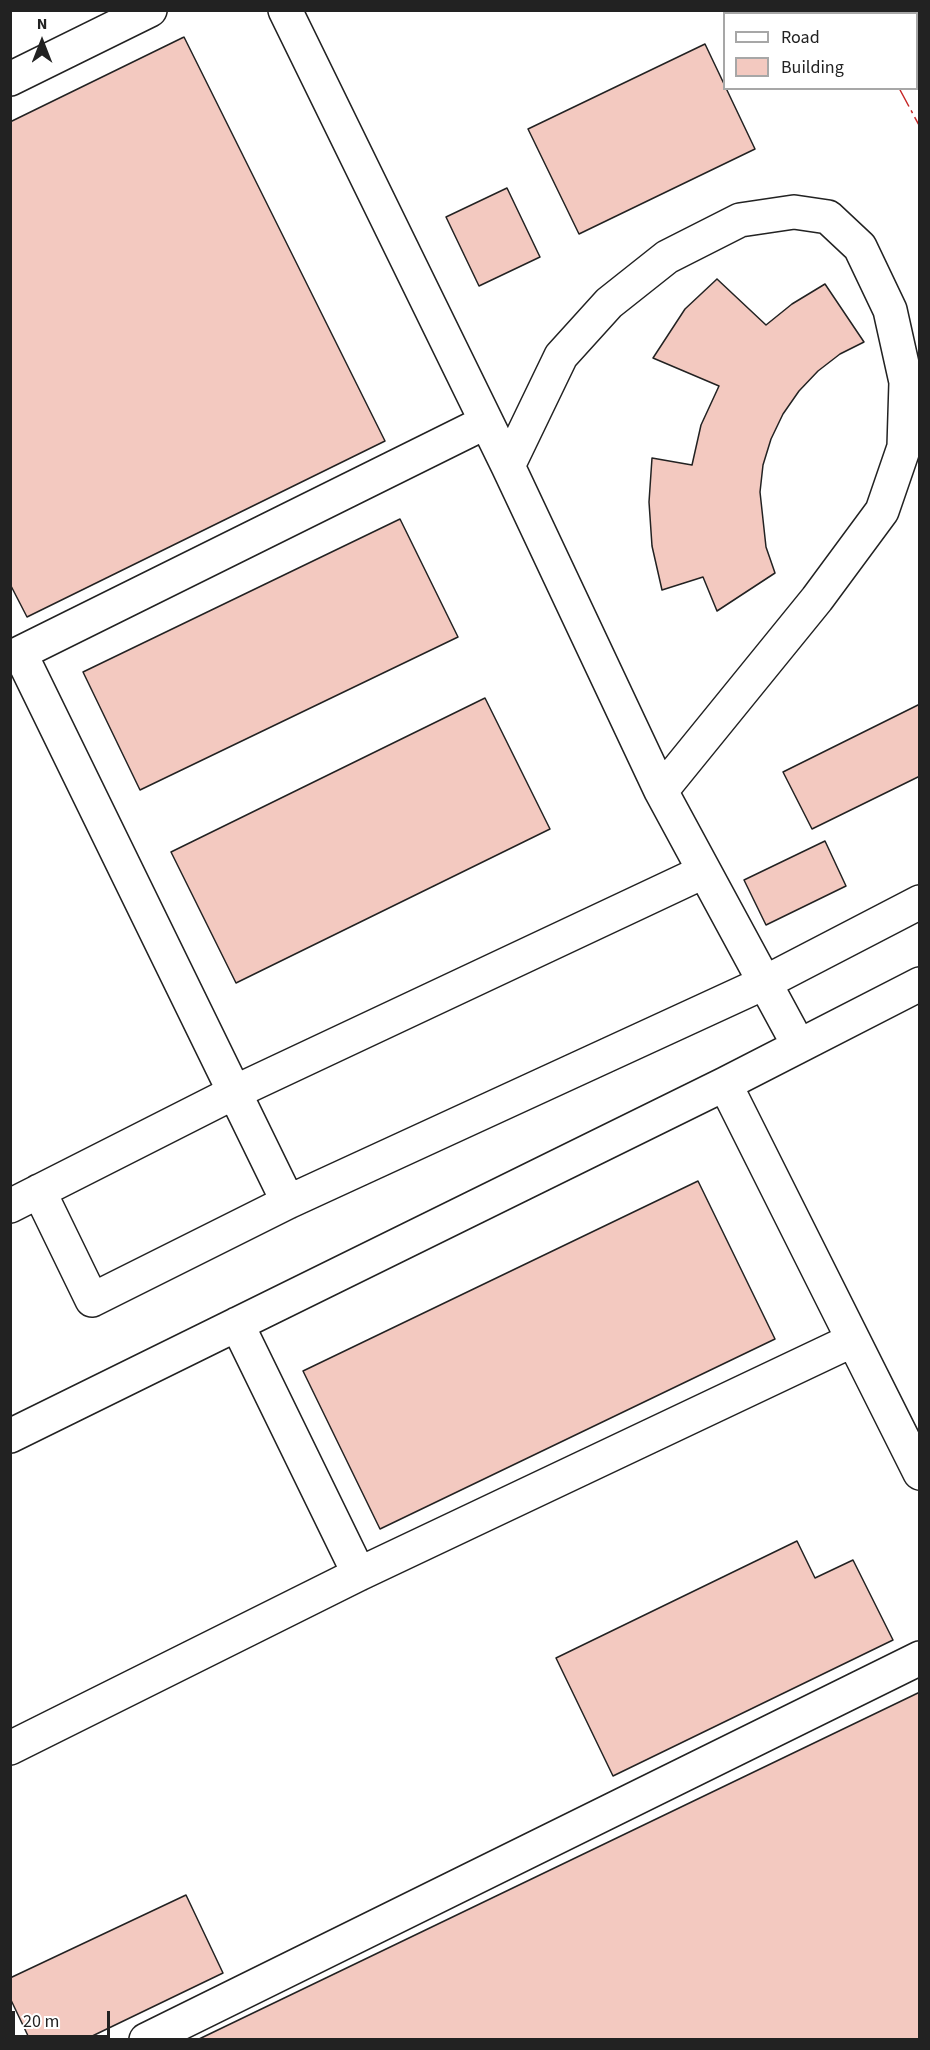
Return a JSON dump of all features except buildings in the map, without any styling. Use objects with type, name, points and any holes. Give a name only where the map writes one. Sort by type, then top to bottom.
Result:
[{"type":"street","points":[[10,79],[150,10]]},
{"type":"street","points":[[285,10],[508,466],[661,791],[799,1046]]},
{"type":"street","points":[[508,466],[561,356],[609,303],[667,257],[740,220],[794,212],[828,217],[860,247],[890,310],[906,382],[904,447],[882,511],[817,599],[661,791]]},
{"type":"street","points":[[288,1202],[20,653],[486,422]]},
{"type":"street","points":[[703,872],[235,1092],[25,1198],[92,1300],[288,1202],[764,983],[920,902]]},
{"type":"street","points":[[10,1436],[725,1084],[920,984]]},
{"type":"street","points":[[725,1084],[920,1473]]},
{"type":"street","points":[[237,1324],[359,1575]]},
{"type":"street","points":[[10,1748],[359,1575],[853,1340]]},
{"type":"street","points":[[146,2040],[920,1659]]},
{"type":"power","points":[[900,90],[920,127]]}]
